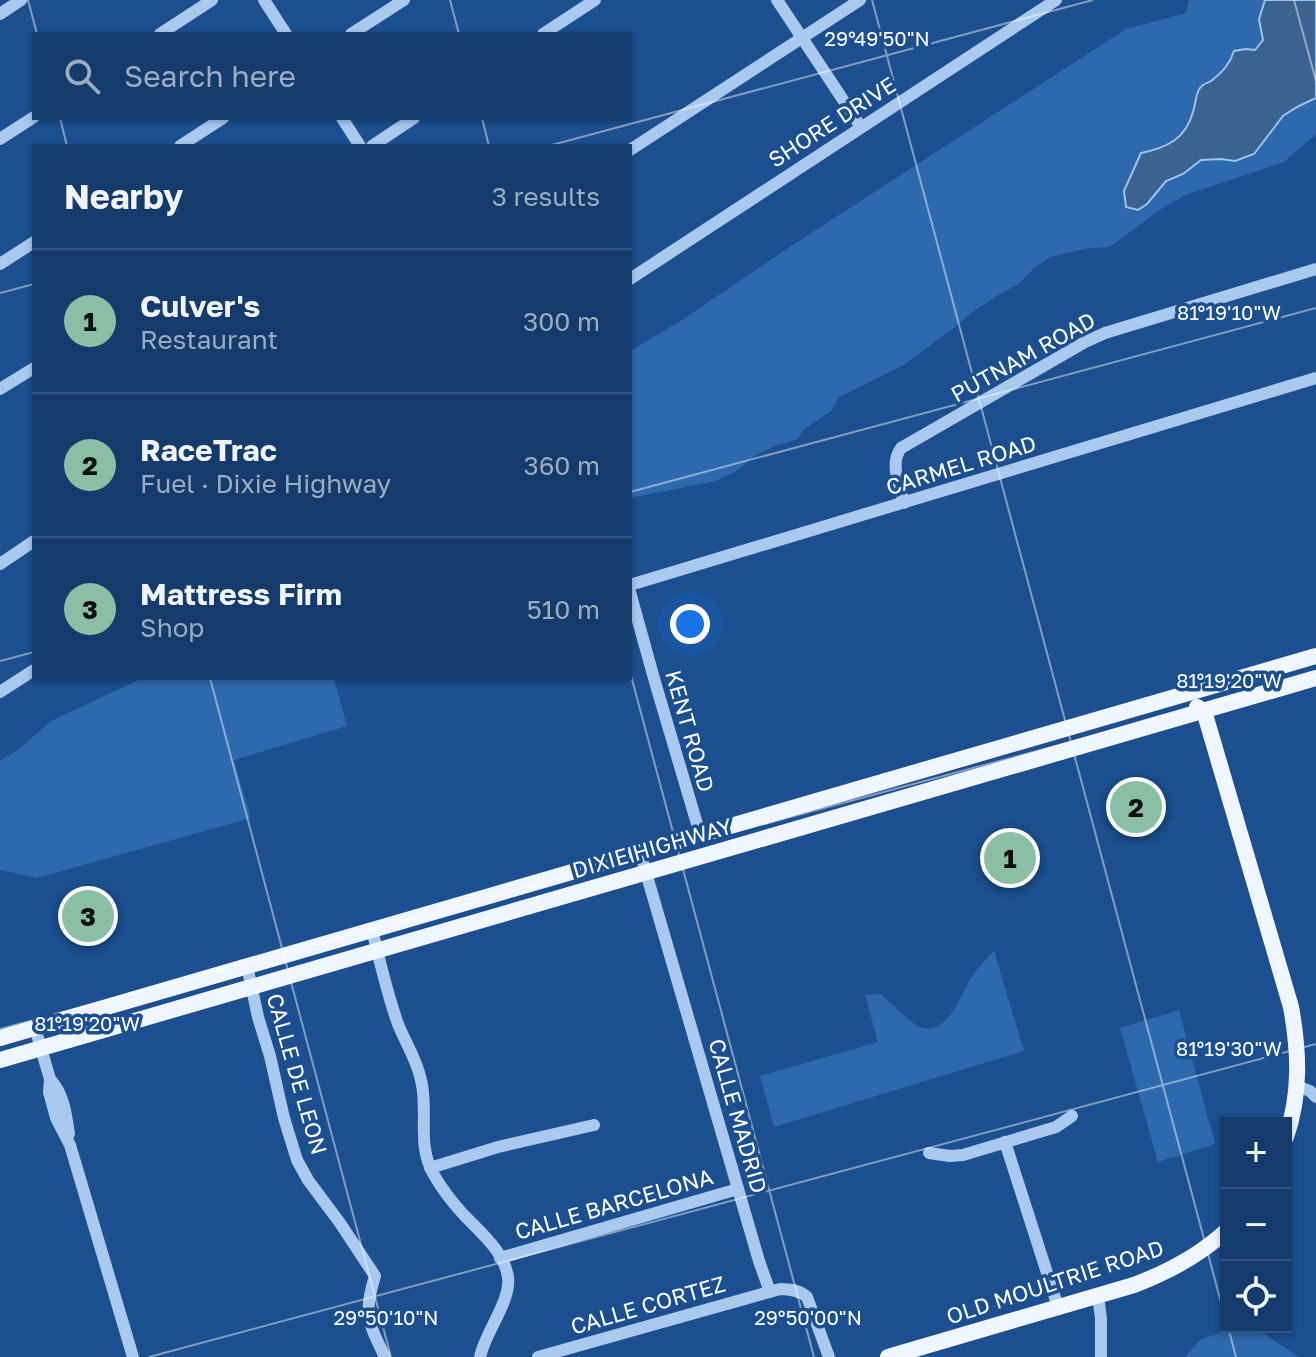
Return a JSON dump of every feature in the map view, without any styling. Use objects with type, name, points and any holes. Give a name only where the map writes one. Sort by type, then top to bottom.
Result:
[{"type":"main road","points":[[0,1038],[1316,656]]},
{"type":"main road","name":"DIXIE HIGHWAY","points":[[0,1060],[1316,678]]},
{"type":"main road","points":[[1178,696],[1204,711],[1291,1007],[1298,1052],[1292,1117]]},
{"type":"main road","name":"OLD MOULTRIE ROAD","points":[[888,1357],[1098,1296],[1162,1274],[1200,1252],[1220,1236]]},
{"type":"street","points":[[0,14],[21,0]]},
{"type":"street","points":[[163,32],[212,0]]},
{"type":"street","points":[[264,0],[285,32]]},
{"type":"street","points":[[354,32],[404,0]]},
{"type":"street","points":[[546,32],[595,0]]},
{"type":"street","points":[[777,0],[861,127]]},
{"type":"street","points":[[632,149],[860,0]]},
{"type":"street","name":"SHORE DRIVE","points":[[632,278],[1056,0]]},
{"type":"street","points":[[0,139],[32,118]]},
{"type":"street","points":[[183,144],[220,120]]},
{"type":"street","points":[[343,120],[359,144]]},
{"type":"street","points":[[375,144],[411,120]]},
{"type":"street","points":[[0,264],[32,243]]},
{"type":"street","name":"PUTNAM ROAD","points":[[904,503],[895,464],[901,448],[1073,349],[1125,326],[1316,269]]},
{"type":"street","points":[[0,389],[32,369]]},
{"type":"street","name":"CARMEL ROAD","points":[[632,584],[1310,380]]},
{"type":"street","points":[[0,564],[32,542]]},
{"type":"street","name":"KENT ROAD","points":[[632,599],[700,834]]},
{"type":"street","points":[[0,692],[32,671]]},
{"type":"street","points":[[900,776],[921,792]]},
{"type":"street","name":"CALLE MADRID","points":[[640,852],[770,1292]]},
{"type":"street","points":[[372,930],[396,1019],[421,1079],[424,1099],[422,1126],[430,1168],[453,1202],[484,1235],[505,1268],[508,1283],[480,1357]]},
{"type":"street","name":"CALLE DE LEON","points":[[247,966],[297,1160],[375,1276],[367,1308],[371,1328],[385,1357]]},
{"type":"street","points":[[35,1028],[50,1079],[49,1092],[56,1118],[70,1145],[133,1357]]},
{"type":"street","points":[[1297,1086],[1316,1097]]},
{"type":"street","points":[[929,1153],[963,1155],[1056,1127],[1072,1116]]},
{"type":"street","points":[[430,1168],[513,1143],[594,1125]]},
{"type":"street","points":[[1005,1142],[1058,1307]]},
{"type":"street","name":"CALLE BARCELONA","points":[[500,1258],[738,1189]]},
{"type":"street","points":[[770,1292],[796,1290],[807,1297],[829,1357]]},
{"type":"street","name":"CALLE CORTEZ","points":[[538,1357],[770,1292]]},
{"type":"street","points":[[1098,1296],[1101,1357]]},
{"type":"shaded area","points":[[1189,0],[1265,0],[1259,19],[1263,40],[1255,50],[1234,51],[1230,63],[1202,85],[1187,129],[1162,149],[1141,153],[1124,191],[1126,207],[1138,210],[1166,181],[1183,174],[1201,160],[1235,161],[1269,136],[1283,116],[1316,98],[1316,134],[1284,162],[1188,194],[1161,209],[1110,247],[1089,248],[1050,257],[1019,284],[971,313],[905,364],[839,397],[831,411],[803,430],[798,439],[753,457],[735,472],[716,481],[632,498],[632,350],[1126,29],[1186,13]]},
{"type":"shaded area","points":[[1265,0],[1316,0],[1316,98],[1283,116],[1254,154],[1235,161],[1201,160],[1183,174],[1166,181],[1138,210],[1126,207],[1124,191],[1141,153],[1167,145],[1180,136],[1190,121],[1200,88],[1222,71],[1234,51],[1255,50],[1263,40],[1259,19]]},
{"type":"shaded area","points":[[139,680],[334,680],[347,726],[234,760],[251,818],[37,878],[0,870],[0,761],[51,721]]},
{"type":"shaded area","points":[[994,951],[1024,1051],[774,1127],[760,1076],[878,1042],[865,995],[881,994],[919,1027],[939,1026],[953,1012],[980,965]]},
{"type":"shaded area","points":[[1179,1010],[1215,1144],[1158,1162],[1120,1028]]},
{"type":"shaded area","points":[[1221,1333],[1263,1333],[1299,1357],[1185,1357],[1201,1339]]},
{"type":"place","name":"RaceTrac","points":[[1136,807]]},
{"type":"place","name":"Culver's","points":[[1010,858]]},
{"type":"place","name":"Mattress Firm","points":[[88,916]]}]
